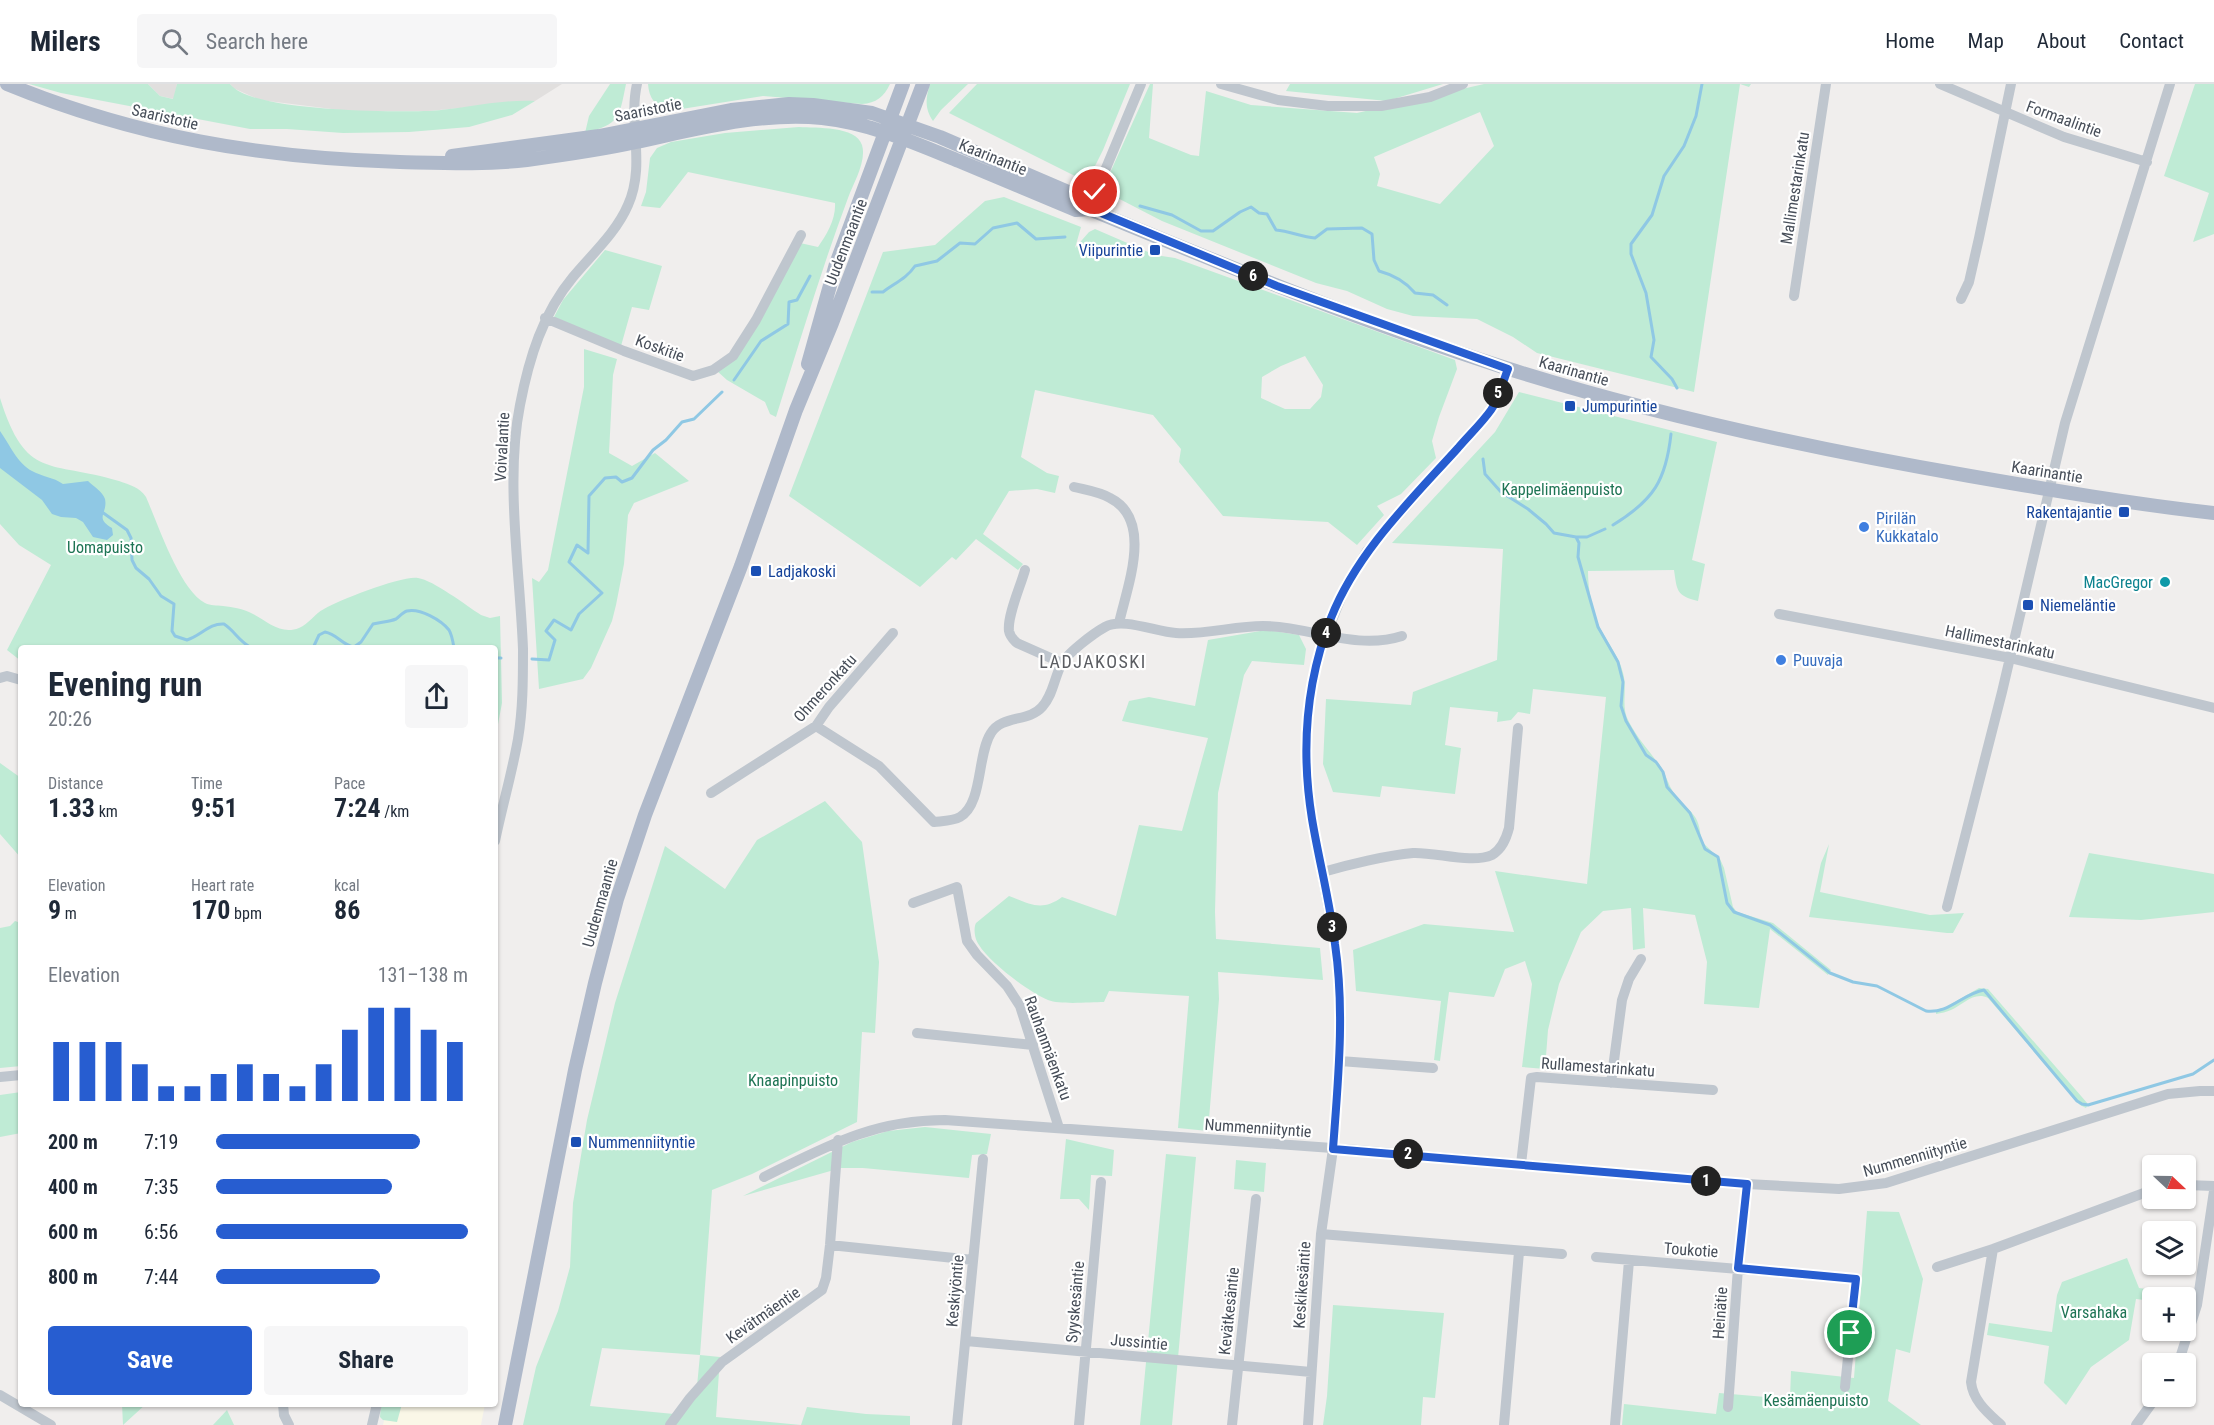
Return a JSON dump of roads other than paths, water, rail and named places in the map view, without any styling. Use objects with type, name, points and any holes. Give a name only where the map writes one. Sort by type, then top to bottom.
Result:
[{"type":"main road","name":"Saaristotie","points":[[7,84],[113,122],[186,140],[264,153],[393,162],[466,164],[524,160],[636,135],[731,110],[789,104],[840,107],[872,113],[887,125],[904,131]]},
{"type":"main road","name":"Uudenmaantie","points":[[796,410],[836,264],[903,84]]},
{"type":"main road","name":"Uudenmaantie","points":[[505,1425],[576,1070],[595,983],[617,899],[645,815],[741,566],[796,410],[837,312],[923,84]]},
{"type":"main road","name":"Kaarinantie","points":[[904,131],[940,137],[1082,198],[1089,208],[1277,286],[1508,369],[1628,403],[1842,454],[2050,490],[2214,513]]},
{"type":"street","name":"Voivalantie","points":[[498,828],[518,741],[523,684],[514,475],[515,435],[527,375],[545,318],[557,297],[615,228],[625,212],[635,183],[635,98],[638,84]]},
{"type":"street","points":[[1089,208],[1141,84]]},
{"type":"street","points":[[1221,84],[1278,100],[1328,106],[1381,106],[1430,97],[1463,84]]},
{"type":"street","name":"Mallimestarinkatu","points":[[1794,296],[1826,84]]},
{"type":"street","name":"Formaalintie","points":[[1940,84],[2064,137],[2147,162]]},
{"type":"street","points":[[1961,299],[1969,282],[2011,84]]},
{"type":"street","points":[[1947,907],[2010,658],[2065,423],[2170,84]]},
{"type":"street","name":"Koskitie","points":[[545,318],[624,351],[693,376],[713,370],[733,356],[756,320],[801,235]]},
{"type":"street","points":[[1333,1149],[1340,1061],[1338,971],[1309,793],[1306,739],[1311,688],[1317,662],[1330,637],[1347,583],[1367,551],[1492,409],[1508,369]]},
{"type":"street","points":[[1074,488],[1102,494],[1118,502],[1133,526],[1134,556],[1119,622]]},
{"type":"street","points":[[1025,570],[1010,620],[1011,637],[1017,643],[1062,663]]},
{"type":"street","name":"Hallimestarinkatu","points":[[1779,614],[2010,658],[2214,708]]},
{"type":"street","points":[[816,726],[879,765],[934,822],[952,820],[960,818],[970,807],[986,745],[992,731],[998,725],[1030,715],[1043,706],[1062,663],[1101,629],[1113,623],[1119,622],[1166,632],[1187,633],[1264,626],[1330,637],[1379,642],[1402,636]]},
{"type":"street","name":"Ohmeronkatu","points":[[711,793],[816,726],[829,707],[893,633]]},
{"type":"street","points":[[0,678],[7,676],[18,679]]},
{"type":"street","points":[[1323,872],[1411,853],[1474,858],[1492,855],[1500,849],[1509,828],[1518,728]]},
{"type":"street","name":"Rauhanmäenkatu","points":[[913,903],[957,887],[967,941],[1015,997],[1020,1006],[1059,1128]]},
{"type":"street","points":[[1611,1083],[1622,1000],[1629,979],[1641,959]]},
{"type":"street","points":[[916,1033],[1033,1045]]},
{"type":"street","points":[[1340,1061],[1433,1068]]},
{"type":"street","points":[[0,1077],[18,1075]]},
{"type":"street","name":"Rullamestarinkatu","points":[[1521,1164],[1532,1078],[1713,1090]]},
{"type":"street","name":"Nummenniityntie","points":[[764,1177],[838,1140],[894,1123],[927,1120],[1059,1128],[1747,1184],[1839,1189],[1863,1187],[1912,1175],[2168,1094],[2214,1091]]},
{"type":"street","name":"Kevätmäentie","points":[[670,1425],[722,1362],[822,1290],[826,1278],[830,1245],[838,1140]]},
{"type":"street","name":"Keskikesäntie","points":[[1308,1425],[1321,1234],[1333,1149]]},
{"type":"street","name":"Keskiyöntie","points":[[957,1425],[982,1159]]},
{"type":"street","name":"Syyskesäntie","points":[[1079,1425],[1101,1182]]},
{"type":"street","name":"Heinätie","points":[[1728,1407],[1738,1268],[1747,1184]]},
{"type":"street","points":[[2182,1353],[2197,1305],[2214,1188],[2196,1186]]},
{"type":"street","points":[[1937,1267],[1994,1249],[2142,1194]]},
{"type":"street","name":"Kevätkesäntie","points":[[1232,1425],[1256,1199]]},
{"type":"street","points":[[1321,1234],[1562,1254]]},
{"type":"street","points":[[830,1245],[973,1260]]},
{"type":"street","points":[[1994,1249],[1971,1382],[1972,1391],[1977,1399],[2001,1425]]},
{"type":"street","points":[[1504,1425],[1520,1252]]},
{"type":"street","name":"Toukotie","points":[[1596,1257],[1856,1279],[1845,1387]]},
{"type":"street","points":[[1615,1425],[1629,1261]]},
{"type":"street","name":"Jussintie","points":[[966,1341],[1311,1372]]},
{"type":"street","points":[[0,1395],[18,1406]]},
{"type":"street","points":[[20,1407],[51,1425]]},
{"type":"street","points":[[283,1407],[289,1425]]},
{"type":"street","points":[[372,1425],[376,1407]]},
{"type":"street","points":[[2136,1425],[2149,1407]]},
{"type":"water","points":[[0,431],[18,459],[32,471],[63,484],[88,481],[98,489],[105,499],[103,518],[112,528],[113,535],[107,540],[93,537],[83,522],[76,518],[52,514],[42,500],[0,468]]},
{"type":"waterway","points":[[1677,388],[1672,379],[1651,357],[1654,340],[1646,293],[1631,254],[1631,244],[1652,215],[1664,176],[1684,146],[1696,116],[1702,84]]},
{"type":"waterway","points":[[1140,206],[1172,215],[1201,231],[1213,231],[1251,207],[1259,213],[1267,214],[1276,230],[1315,238],[1327,229],[1362,228],[1372,234],[1374,260],[1379,271],[1399,279],[1415,293],[1433,295],[1447,305]]},
{"type":"waterway","points":[[872,292],[883,292],[905,277],[915,266],[937,261],[960,243],[975,244],[993,228],[1017,223],[1036,239],[1065,237]]},
{"type":"waterway","points":[[734,380],[761,341],[788,324],[789,302],[797,300],[810,276]]},
{"type":"waterway","points":[[532,659],[549,660],[555,640],[546,631],[554,620],[571,630],[579,614],[602,593],[569,562],[577,545],[588,553],[589,496],[605,478],[616,477],[622,482],[632,478],[653,450],[666,440],[682,422],[694,419],[722,392]]},
{"type":"waterway","points":[[1613,525],[1639,507],[1655,487],[1666,464],[1671,434]]},
{"type":"waterway","points":[[1483,459],[1485,474],[1501,492],[1528,509],[1554,533],[1576,537],[1579,543],[1578,557],[1598,627],[1618,662],[1623,682],[1621,706],[1626,721],[1646,755],[1656,762],[1663,772],[1667,787],[1690,813],[1705,849],[1718,857],[1727,903],[1734,912],[1770,925],[1830,973],[1853,982],[1877,986],[1926,1011],[1942,1010],[1969,995],[1984,990],[2077,1101],[2082,1104],[2088,1105],[2193,1074],[2214,1060]]},
{"type":"waterway","points":[[102,512],[127,530],[131,538],[132,560],[136,568],[149,579],[161,596],[174,604],[172,631],[175,636],[187,640],[209,628],[224,624],[248,645]]},
{"type":"waterway","points":[[1576,537],[1587,537],[1605,529]]},
{"type":"waterway","points":[[357,645],[373,624],[393,620],[412,611],[430,616],[445,626],[451,634],[453,645]]},
{"type":"waterway","points":[[314,645],[319,635],[325,632],[349,645]]},
{"type":"place","name":"Viipurintie","points":[[1155,250]]},
{"type":"place","name":"Jumpurintie","points":[[1570,406]]},
{"type":"place","name":"Rakentajantie","points":[[2124,512]]},
{"type":"place","name":"Pirilän Kukkatalo","points":[[1864,527]]},
{"type":"place","name":"Ladjakoski","points":[[756,571]]},
{"type":"place","name":"MacGregor","points":[[2165,582]]},
{"type":"place","name":"Niemeläntie","points":[[2028,605]]},
{"type":"place","name":"Puuvaja","points":[[1781,660]]},
{"type":"place","name":"Nummenniityntie","points":[[576,1142]]},
{"type":"district","name":"LADJAKOSKI","points":[[1093,661]]},
{"type":"park label","name":"Kappelimäenpuisto","points":[[1562,489]]},
{"type":"park label","name":"Uomapuisto","points":[[105,547]]},
{"type":"park label","name":"Knaapinpuisto","points":[[793,1080]]},
{"type":"park label","name":"Varsahaka","points":[[2094,1312]]},
{"type":"park label","name":"Kesämäenpuisto","points":[[1816,1400]]}]
